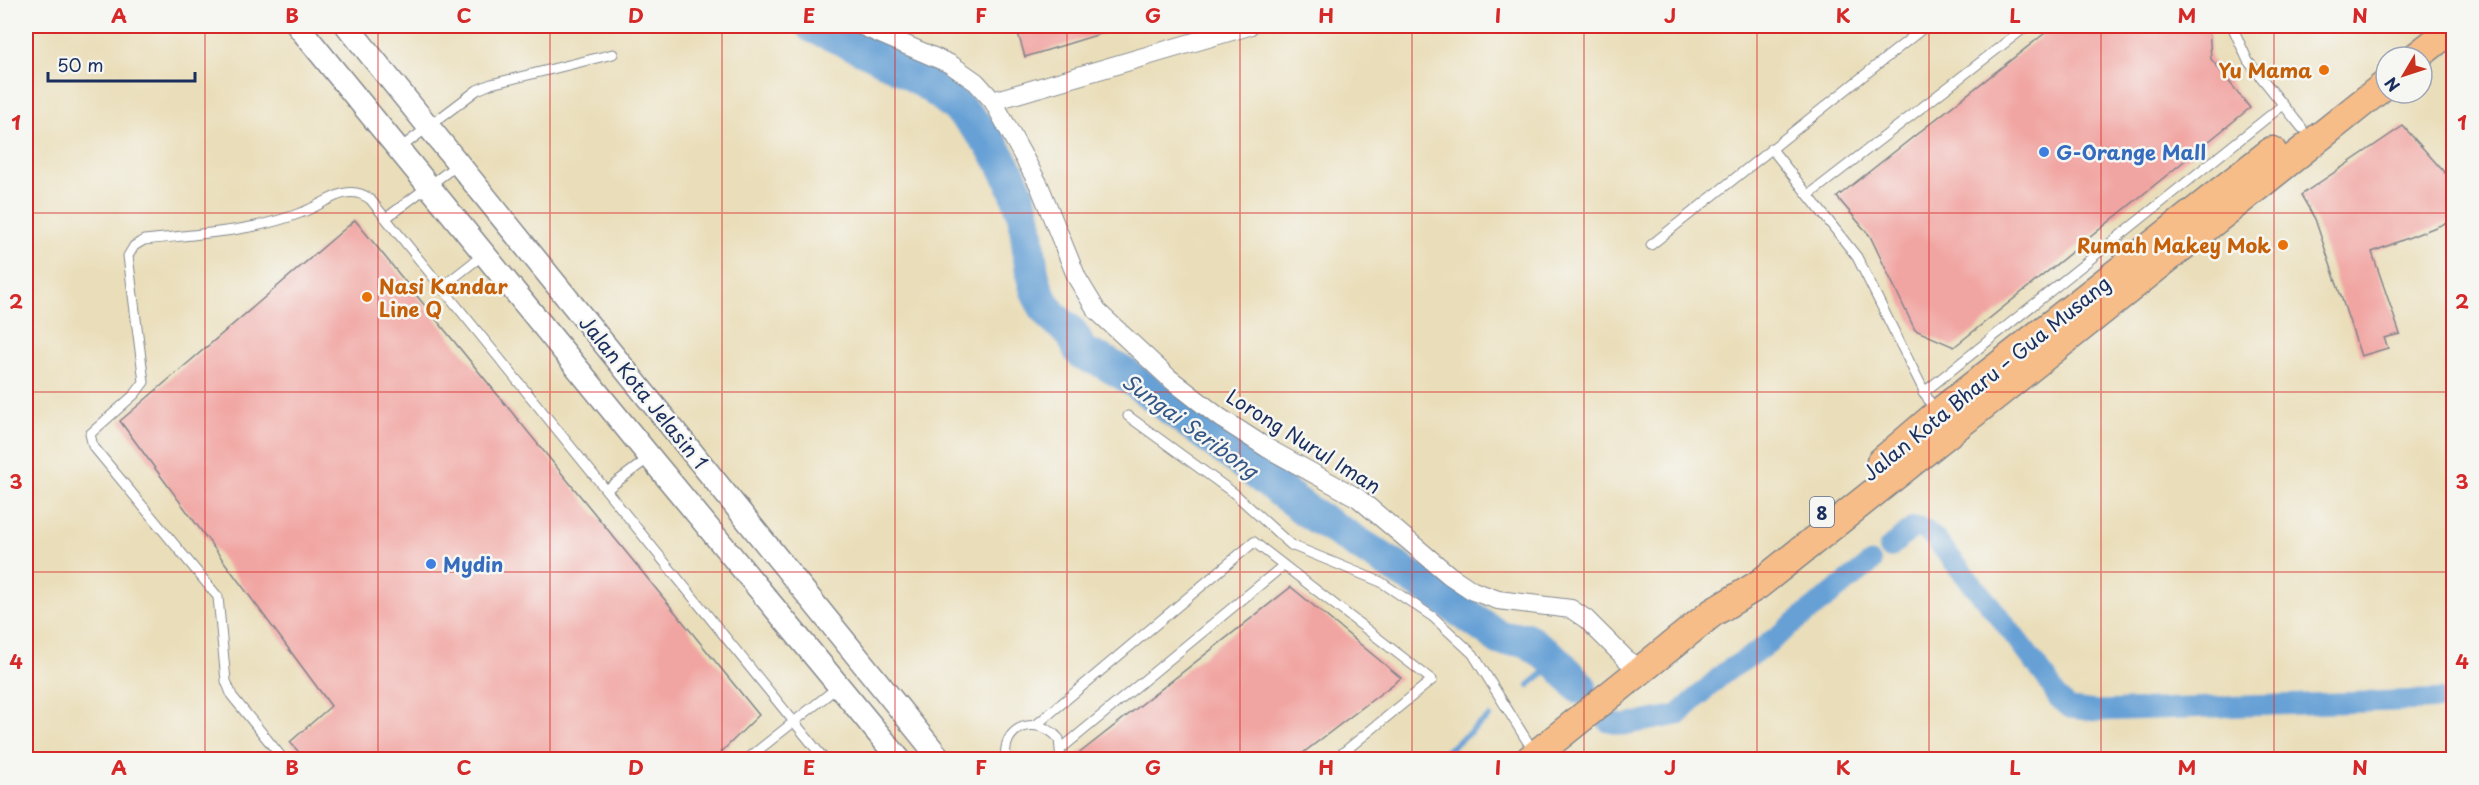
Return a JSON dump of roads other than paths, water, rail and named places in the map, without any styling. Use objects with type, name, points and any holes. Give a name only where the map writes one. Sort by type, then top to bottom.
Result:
[{"type":"main road","points":[[2431,45],[2454,27]]},
{"type":"main road","name":"Jalan Kota Bharu – Gua Musang","points":[[1532,757],[1712,613],[1731,590],[1935,414],[1974,377],[2302,128],[2374,79]]},
{"type":"main road","name":"Jalan Kota Bharu – Gua Musang","points":[[1974,377],[2374,93]]},
{"type":"street","points":[[298,26],[900,759]]},
{"type":"street","name":"Jalan Kota Jelasin 1","points":[[346,26],[941,759]]},
{"type":"street","name":"Lorong Nurul Iman","points":[[862,26],[950,64],[976,82],[993,101],[1039,185],[1077,278],[1097,311],[1119,334],[1219,417],[1267,448],[1358,498],[1449,575],[1473,591],[1498,600],[1571,609],[1586,619],[1626,659],[1642,670]]},
{"type":"street","points":[[993,101],[1249,26]]},
{"type":"lane","points":[[1651,245],[1926,26]]},
{"type":"lane","points":[[1810,195],[2027,26]]},
{"type":"lane","points":[[2232,26],[2248,61],[2302,128]]},
{"type":"lane","points":[[399,149],[462,99],[490,84],[613,54]]},
{"type":"lane","points":[[1974,377],[2283,105]]},
{"type":"lane","points":[[1771,148],[1841,235],[1867,275],[1935,414]]},
{"type":"lane","points":[[386,218],[459,164]]},
{"type":"lane","points":[[284,759],[232,696],[226,681],[218,597],[93,446],[90,434],[135,394],[144,382],[129,256],[134,246],[144,240],[260,226],[304,212],[346,191],[360,192],[386,218],[825,759]]},
{"type":"lane","points":[[442,287],[484,255]]},
{"type":"lane","points":[[1128,416],[1235,494],[1291,545],[1381,582],[1433,617],[1473,654],[1532,757]]},
{"type":"lane","points":[[606,490],[650,457]]},
{"type":"lane","points":[[1036,724],[1254,542],[1432,680],[1334,759]]},
{"type":"lane","points":[[1062,748],[1284,565]]},
{"type":"lane","points":[[753,757],[841,685]]},
{"type":"lane","points":[[1006,759],[1006,743],[1011,735],[1026,725],[1036,724],[1053,732],[1062,748],[1061,759]]},
{"type":"waterway","name":"Sungai Seribong","points":[[812,26],[912,74],[968,117],[990,143],[1009,175],[1023,212],[1036,289],[1051,315],[1072,334],[1083,354],[1102,361],[1128,376],[1307,511],[1430,589],[1501,639],[1526,639],[1557,662],[1580,687]]},
{"type":"waterway","points":[[1889,548],[1914,527],[1925,530],[1999,616],[2047,679],[2057,697],[2070,708],[2097,711],[2454,699]]},
{"type":"waterway","points":[[1608,722],[1624,725],[1678,715],[1725,672],[1757,652],[1871,563]]},
{"type":"waterway","points":[[1529,685],[1557,662]]},
{"type":"waterway","points":[[1435,760],[1489,717]]},
{"type":"place","name":"Yu Mama","points":[[2324,70]]},
{"type":"place","name":"G-Orange Mall","points":[[2044,152]]},
{"type":"place","name":"Rumah Makey Mok","points":[[2283,245]]},
{"type":"place","name":"Nasi Kandar Line Q","points":[[367,297]]},
{"type":"place","name":"Mydin","points":[[431,564]]}]
